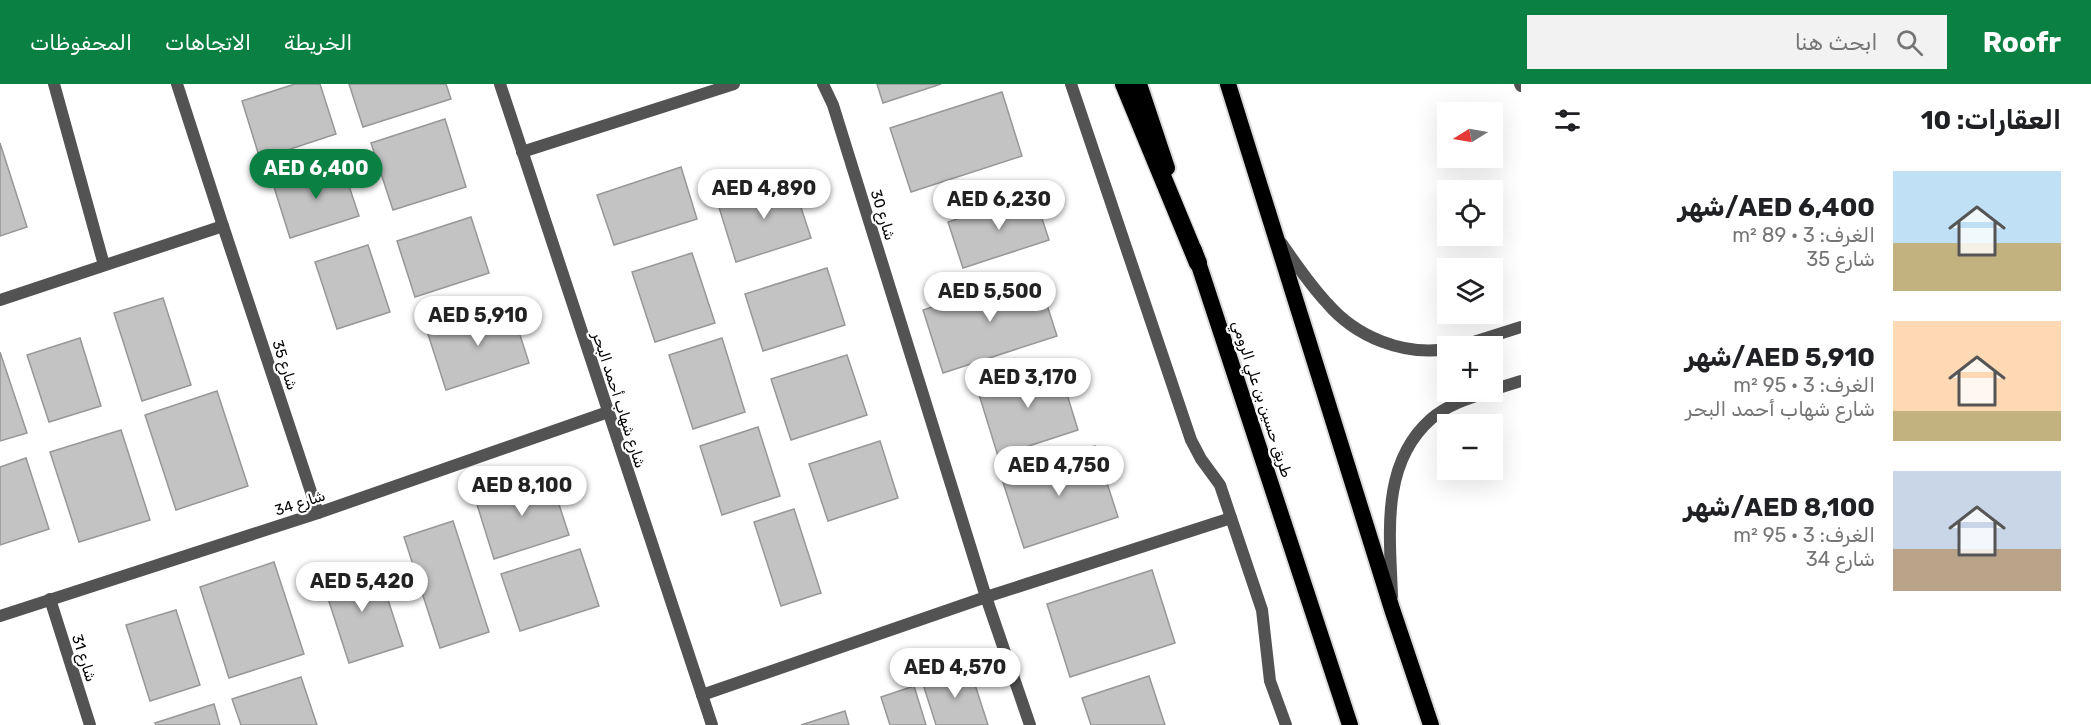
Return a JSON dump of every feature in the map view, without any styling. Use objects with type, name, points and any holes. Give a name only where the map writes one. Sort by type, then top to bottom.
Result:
[{"type":"highway","points":[[1124,84],[1198,263]]},
{"type":"highway","name":"طريق حسين بن علي الرومي","points":[[1139,84],[1350,725]]},
{"type":"highway","points":[[1228,84],[1392,609],[1431,725]]},
{"type":"street","points":[[54,84],[104,266]]},
{"type":"street","name":"شارع 35","points":[[177,84],[318,513]]},
{"type":"street","name":"شارع شهاب أحمد البحر","points":[[500,84],[712,725]]},
{"type":"street","points":[[522,152],[734,84]]},
{"type":"street","name":"شارع 30","points":[[823,84],[833,105],[986,597],[1030,725]]},
{"type":"street","points":[[1071,84],[1191,440],[1201,459],[1220,485],[1262,610],[1270,681],[1286,725]]},
{"type":"street","points":[[0,300],[223,226]]},
{"type":"street","points":[[1274,234],[1326,303],[1341,318],[1377,340],[1419,350],[1437,349]]},
{"type":"street","points":[[1493,336],[1521,327]]},
{"type":"street","points":[[1503,387],[1521,381]]},
{"type":"street","points":[[1392,609],[1390,522],[1395,476],[1403,454],[1416,435],[1432,418],[1461,402]]},
{"type":"street","name":"شارع 34","points":[[0,616],[318,513],[608,412]]},
{"type":"street","points":[[702,694],[986,597],[1231,518]]},
{"type":"street","name":"شارع 31","points":[[50,599],[90,725]]},
{"type":"building","points":[[295,84],[320,84],[336,134],[260,159],[242,101]]},
{"type":"building","points":[[349,84],[446,84],[451,99],[363,127]]},
{"type":"building","points":[[877,84],[941,84],[883,103]]},
{"type":"building","points":[[1002,92],[1022,156],[911,192],[890,128]]},
{"type":"building","points":[[445,119],[466,187],[393,210],[371,143]]},
{"type":"building","points":[[0,143],[27,227],[0,236]]},
{"type":"building","points":[[341,162],[359,216],[290,238],[273,184]]},
{"type":"building","points":[[681,167],[697,219],[614,245],[597,195]]},
{"type":"building","points":[[791,177],[811,238],[736,262],[717,201]]},
{"type":"building","points":[[1034,194],[1049,240],[963,268],[948,222]]},
{"type":"building","points":[[471,217],[489,273],[415,297],[397,241]]},
{"type":"building","points":[[368,245],[390,312],[337,329],[315,262]]},
{"type":"building","points":[[692,253],[715,323],[655,342],[632,272]]},
{"type":"building","points":[[827,268],[845,325],[763,351],[745,294]]},
{"type":"building","points":[[1037,274],[1057,336],[943,373],[923,310]]},
{"type":"building","points":[[163,298],[191,385],[142,401],[114,313]]},
{"type":"building","points":[[510,304],[529,363],[446,390],[427,331]]},
{"type":"building","points":[[80,338],[101,406],[49,422],[27,355]]},
{"type":"building","points":[[722,338],[745,412],[693,429],[669,355]]},
{"type":"building","points":[[0,352],[27,433],[0,441]]},
{"type":"building","points":[[847,355],[867,415],[791,440],[771,379]]},
{"type":"building","points":[[1057,362],[1078,430],[998,456],[977,388]]},
{"type":"building","points":[[217,391],[248,486],[176,510],[145,415]]},
{"type":"building","points":[[758,427],[780,496],[722,515],[700,446]]},
{"type":"building","points":[[121,430],[150,520],[79,542],[50,452]]},
{"type":"building","points":[[880,441],[898,498],[828,521],[809,464]]},
{"type":"building","points":[[1095,446],[1118,517],[1024,548],[1001,476]]},
{"type":"building","points":[[26,458],[49,529],[0,545],[0,467]]},
{"type":"building","points":[[549,474],[569,535],[494,559],[475,498]]},
{"type":"building","points":[[794,509],[821,593],[781,606],[754,522]]},
{"type":"building","points":[[453,521],[489,632],[440,648],[404,537]]},
{"type":"building","points":[[580,549],[599,606],[520,631],[501,574]]},
{"type":"building","points":[[274,562],[304,654],[229,678],[200,587]]},
{"type":"building","points":[[376,563],[403,646],[349,663],[322,580]]},
{"type":"building","points":[[1152,570],[1175,643],[1070,677],[1047,604]]},
{"type":"building","points":[[176,610],[200,685],[150,701],[126,625]]},
{"type":"building","points":[[969,666],[988,725],[936,725],[922,681]]},
{"type":"building","points":[[1149,676],[1165,725],[1091,725],[1082,698]]},
{"type":"building","points":[[301,677],[317,725],[241,725],[232,699]]},
{"type":"building","points":[[914,686],[926,725],[890,725],[881,697]]},
{"type":"building","points":[[214,704],[220,725],[156,725],[155,723]]},
{"type":"building","points":[[845,711],[849,725],[801,725]]}]
